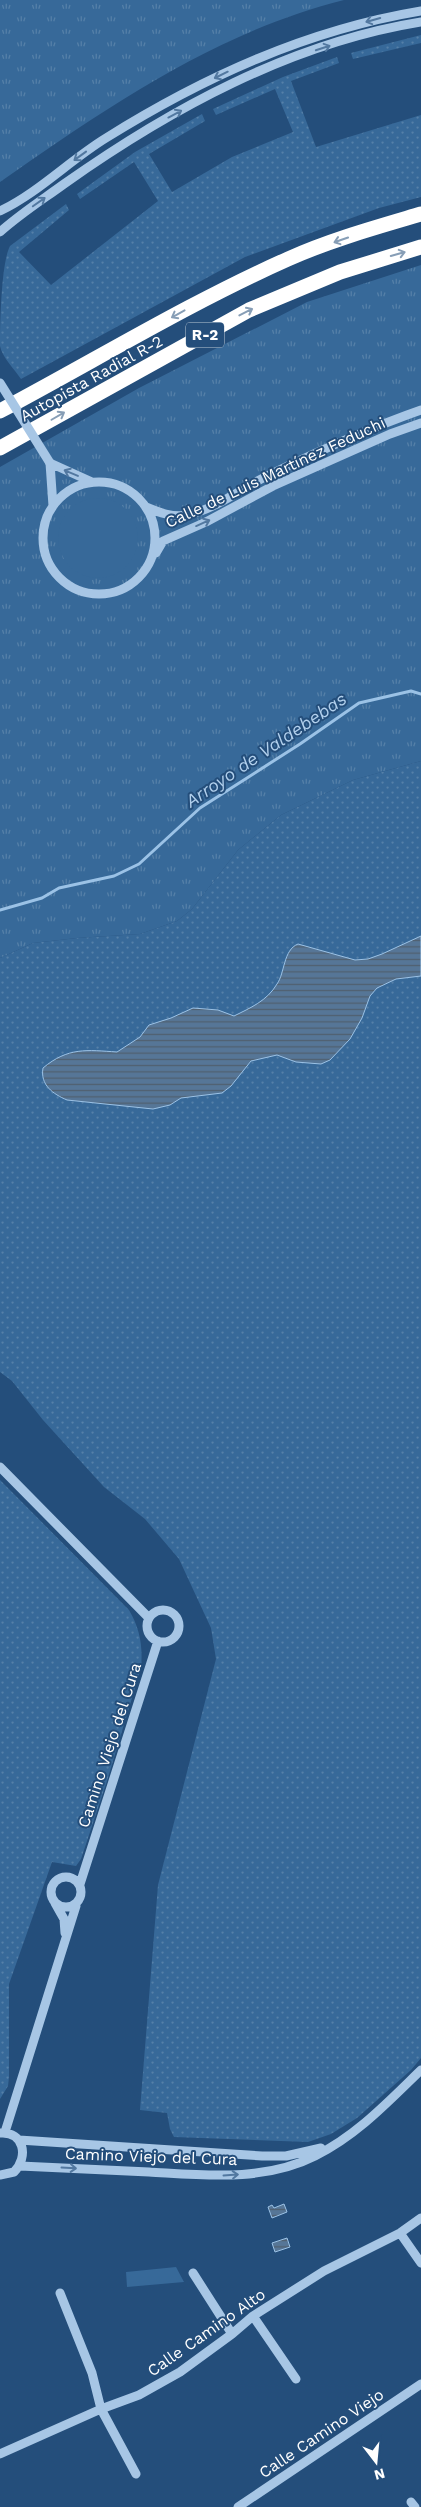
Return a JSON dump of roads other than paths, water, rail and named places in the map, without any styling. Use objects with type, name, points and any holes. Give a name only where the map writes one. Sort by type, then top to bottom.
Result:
[{"type":"highway","name":"Autopista Radial R-2","points":[[0,411],[211,295],[290,258],[421,214]]},
{"type":"highway","name":"Autopista Radial R-2","points":[[0,448],[249,310],[340,272],[421,248]]},
{"type":"street","points":[[0,211],[104,139],[165,102],[263,55],[378,18],[421,11]]},
{"type":"street","points":[[0,232],[112,150],[174,114],[276,63],[380,29],[421,22]]},
{"type":"street","points":[[0,383],[50,463],[53,506]]},
{"type":"street","name":"Calle de Luis Martínez Feduchi","points":[[146,507],[162,514],[184,516],[201,511],[268,475],[320,451],[421,410]]},
{"type":"street","name":"Calle de Luis Martínez Feduchi","points":[[151,560],[163,541],[324,462],[421,423]]},
{"type":"street","points":[[50,463],[92,482]]},
{"type":"street","points":[[92,482],[108,482],[123,487],[136,495],[146,507],[154,523],[155,542],[151,560],[141,575],[126,587],[109,593],[90,593],[72,587],[57,576],[47,560],[43,542],[45,523],[53,506],[70,490],[92,482]]},
{"type":"street","points":[[0,1467],[148,1618],[148,1632],[158,1641],[169,1640],[178,1633],[177,1617],[168,1610],[162,1609],[148,1618]]},
{"type":"street","name":"Camino Viejo del Cura","points":[[80,1884],[158,1641]]},
{"type":"street","name":"Camino Viejo del Cura","points":[[71,1877],[88,1858]]},
{"type":"street","points":[[0,2175],[14,2172],[24,2158],[23,2148],[19,2140],[3,2133],[76,1906],[82,1897],[80,1884],[71,1877],[61,1877],[53,1884],[51,1894],[64,1919],[66,1936]]},
{"type":"street","points":[[55,1903],[66,1908],[76,1906]]},
{"type":"street","name":"Camino Viejo del Cura","points":[[20,2166],[222,2175],[260,2173],[314,2156],[336,2143],[379,2111],[421,2070]]},
{"type":"street","name":"Camino Viejo del Cura","points":[[19,2140],[262,2156],[286,2156],[312,2151],[336,2143]]},
{"type":"street","name":"Calle Camino Alto","points":[[0,2454],[101,2409],[139,2395],[180,2372],[253,2316],[324,2272],[400,2233],[421,2218]]},
{"type":"street","points":[[400,2233],[421,2263]]},
{"type":"street","points":[[192,2273],[232,2334]]},
{"type":"street","points":[[60,2293],[92,2373],[101,2409],[136,2474]]},
{"type":"street","points":[[253,2316],[296,2379]]},
{"type":"street","name":"Calle Camino Viejo","points":[[238,2507],[421,2384]]},
{"type":"waterway","name":"Arroyo de Valdebebas","points":[[0,910],[42,898],[59,888],[114,876],[139,864],[200,808],[300,744],[359,703],[411,691],[421,694]]}]
